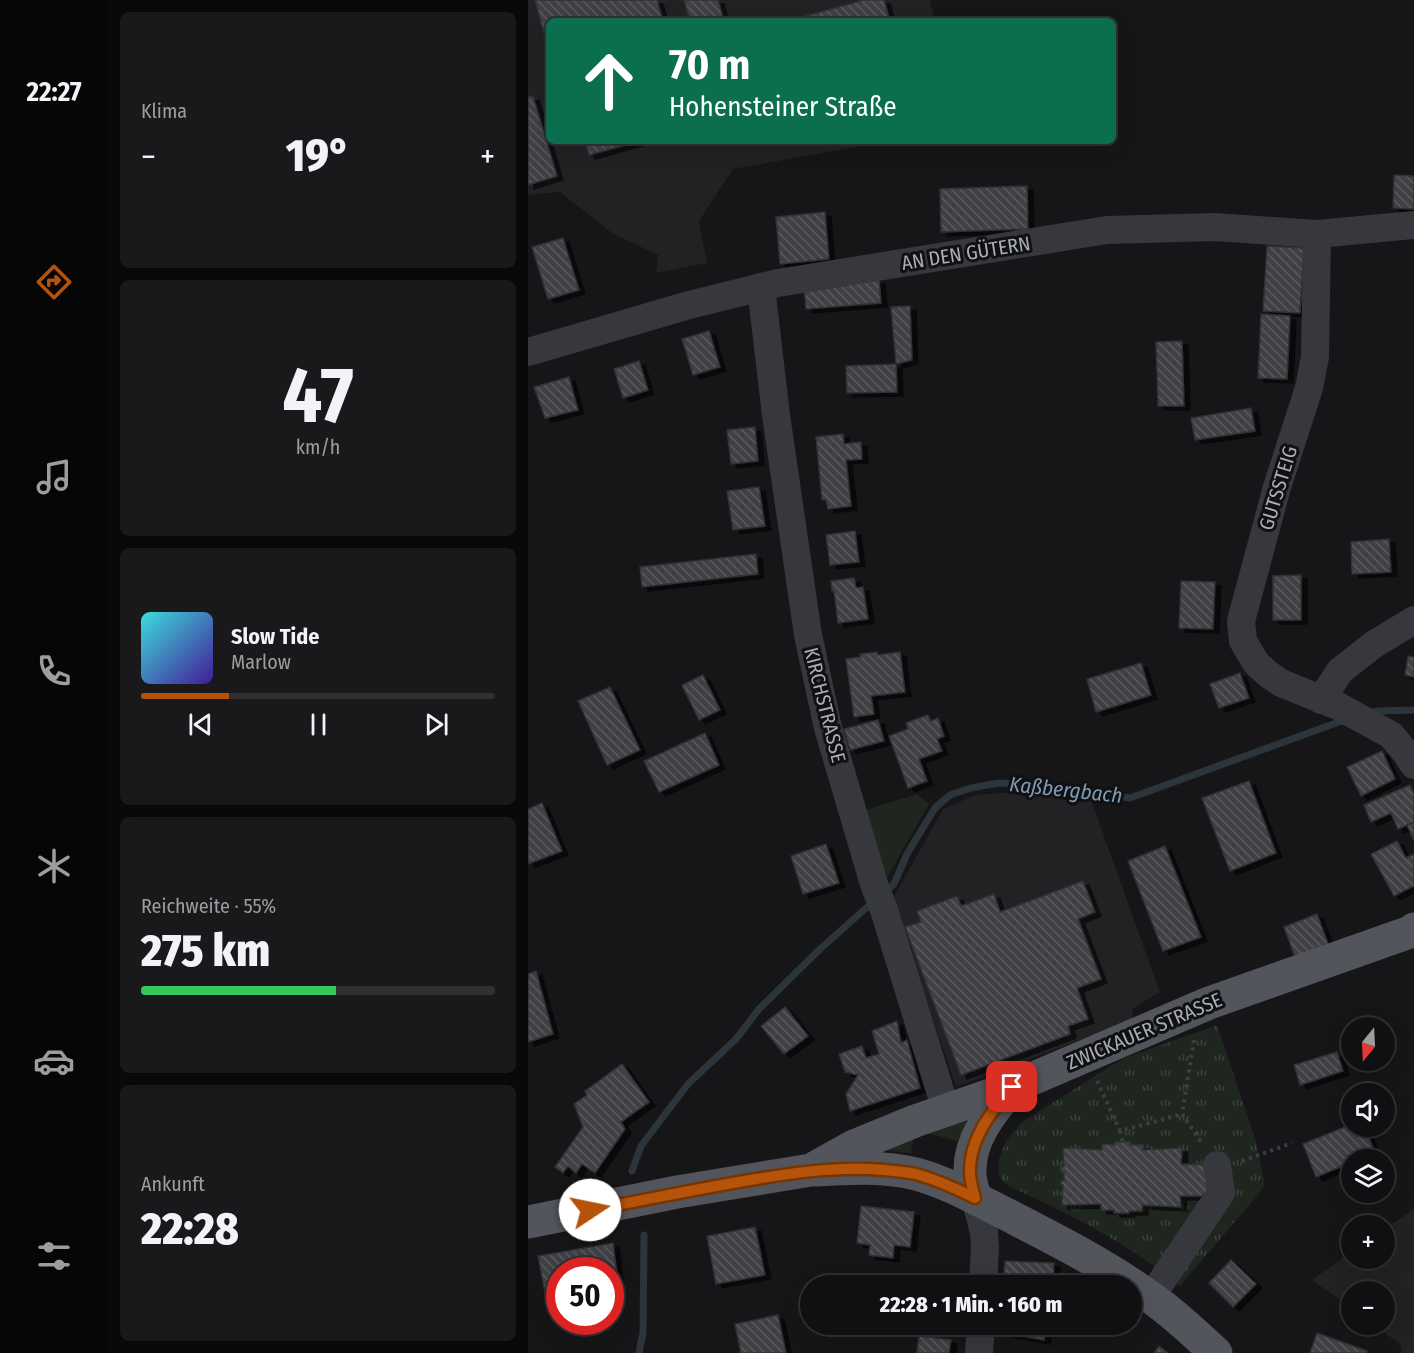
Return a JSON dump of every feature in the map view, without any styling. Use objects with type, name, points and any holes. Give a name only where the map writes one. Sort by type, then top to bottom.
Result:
[{"type":"main road","name":"ZWICKAUER STRASSE","points":[[528,1222],[677,1192],[812,1170],[854,1146],[915,1121],[1012,1087],[1199,1007],[1414,929]]},
{"type":"main road","points":[[975,1198],[970,1175],[972,1151],[988,1118],[1012,1087]]},
{"type":"main road","points":[[812,1170],[846,1168],[904,1172],[959,1190],[1106,1268],[1150,1297],[1216,1353]]},
{"type":"street","name":"AN DEN GÜTERN","points":[[528,352],[689,305],[761,287],[1107,230],[1215,227],[1317,234],[1414,225]]},
{"type":"street","name":"GUTSSTEIG","points":[[1317,234],[1315,357],[1309,388],[1277,487],[1241,621],[1243,641],[1256,663],[1281,683],[1329,703],[1391,735],[1414,765]]},
{"type":"street","name":"KIRCHSTRASSE","points":[[761,287],[776,414],[808,635],[828,728],[946,1110]]},
{"type":"street","points":[[1329,703],[1340,671],[1373,645],[1414,620]]},
{"type":"street","points":[[1150,1297],[1221,1193],[1217,1165]]},
{"type":"street","points":[[975,1198],[984,1232],[984,1275]]},
{"type":"street","points":[[979,1353],[980,1335]]},
{"type":"path","points":[[1199,1007],[1182,1114],[1217,1165],[1244,1161],[1292,1143]]},
{"type":"path","points":[[1084,1055],[1123,1142]]},
{"type":"path","points":[[1120,1131],[1182,1114]]},
{"type":"shaded area","points":[[528,0],[930,0],[934,18],[546,18],[546,144],[873,144],[733,169],[699,221],[707,263],[656,273],[658,255],[612,233],[560,192],[528,195]]},
{"type":"shaded area","points":[[1028,791],[1091,800],[1160,992],[1132,1009],[1133,1020],[956,1087],[892,900],[943,809],[975,795]]},
{"type":"shaded area","points":[[1414,1209],[1414,1353],[1402,1353],[1400,1344],[1388,1335],[1395,1335],[1395,1281],[1341,1281],[1341,1301],[1312,1280],[1341,1259],[1341,1269],[1395,1269],[1395,1222]]},
{"type":"green space","points":[[917,794],[929,804],[886,879],[866,810]]},
{"type":"green space","points":[[1217,1025],[1256,1141],[1265,1185],[1180,1286],[1120,1244],[1003,1182],[998,1173],[999,1159],[1006,1141],[1022,1122],[1122,1059]]},
{"type":"green space","points":[[964,1118],[966,1123],[958,1141],[926,1133]]},
{"type":"green space","points":[[909,1132],[913,1141],[911,1153],[888,1151],[884,1148]]},
{"type":"building","points":[[535,0],[657,0],[662,18],[546,18],[546,41]]},
{"type":"building","points":[[684,0],[718,0],[723,18],[689,18]]},
{"type":"building","points":[[864,0],[884,0],[889,18],[798,18]]},
{"type":"building","points":[[533,96],[557,176],[528,185],[528,97]]},
{"type":"building","points":[[586,144],[629,144],[589,155]]},
{"type":"building","points":[[1394,175],[1414,176],[1414,209],[1393,208]]},
{"type":"building","points":[[1027,186],[1028,229],[941,232],[940,189]]},
{"type":"building","points":[[825,212],[829,259],[780,264],[776,217]]},
{"type":"building","points":[[563,238],[579,290],[548,299],[532,247]]},
{"type":"building","points":[[1267,246],[1304,248],[1300,313],[1263,311]]},
{"type":"building","points":[[879,280],[881,303],[806,309],[804,285]]},
{"type":"building","points":[[910,306],[912,360],[896,364],[891,307]]},
{"type":"building","points":[[1261,314],[1290,316],[1287,379],[1258,378]]},
{"type":"building","points":[[709,331],[720,367],[693,375],[682,339]]},
{"type":"building","points":[[1182,341],[1184,406],[1158,406],[1156,342]]},
{"type":"building","points":[[639,361],[648,390],[623,398],[614,369]]},
{"type":"building","points":[[896,364],[897,392],[847,393],[846,366]]},
{"type":"building","points":[[569,377],[578,410],[545,418],[534,387]]},
{"type":"building","points":[[1251,408],[1255,431],[1195,440],[1191,418]]},
{"type":"building","points":[[755,427],[758,461],[731,464],[727,430]]},
{"type":"building","points":[[843,434],[844,444],[861,442],[862,459],[846,460],[851,506],[828,509],[826,500],[822,500],[816,437]]},
{"type":"building","points":[[759,487],[765,526],[733,530],[727,491]]},
{"type":"building","points":[[855,531],[859,562],[830,565],[826,535]]},
{"type":"building","points":[[1389,539],[1391,572],[1352,574],[1351,542]]},
{"type":"building","points":[[756,554],[758,574],[642,587],[640,567]]},
{"type":"building","points":[[1301,575],[1301,620],[1273,620],[1273,576]]},
{"type":"building","points":[[854,578],[856,588],[863,587],[868,619],[838,623],[831,581]]},
{"type":"building","points":[[1181,581],[1215,582],[1213,629],[1179,628]]},
{"type":"building","points":[[877,652],[877,655],[900,652],[905,692],[871,696],[874,714],[854,717],[846,659]]},
{"type":"building","points":[[1408,656],[1414,657],[1414,677],[1405,675]]},
{"type":"building","points":[[1141,663],[1151,695],[1096,712],[1087,679]]},
{"type":"building","points":[[1240,673],[1249,698],[1219,708],[1210,684]]},
{"type":"building","points":[[703,675],[720,710],[699,720],[682,685]]},
{"type":"building","points":[[610,687],[640,750],[607,765],[578,701]]},
{"type":"building","points":[[928,715],[931,721],[938,718],[944,736],[937,739],[942,751],[919,759],[927,781],[908,788],[889,736],[908,729],[906,723]]},
{"type":"building","points":[[878,720],[884,741],[850,750],[844,729]]},
{"type":"building","points":[[705,733],[719,765],[659,792],[644,761]]},
{"type":"building","points":[[1382,751],[1395,779],[1361,796],[1347,767]]},
{"type":"building","points":[[1249,781],[1276,853],[1230,871],[1202,798]]},
{"type":"building","points":[[1410,785],[1414,793],[1414,822],[1398,829],[1391,813],[1371,822],[1364,805]]},
{"type":"building","points":[[542,803],[562,851],[528,864],[528,809]]},
{"type":"building","points":[[1414,822],[1414,841],[1407,825]]},
{"type":"building","points":[[1397,841],[1406,858],[1414,854],[1414,886],[1394,896],[1371,854]]},
{"type":"building","points":[[826,844],[839,883],[803,894],[791,856]]},
{"type":"building","points":[[1165,846],[1201,937],[1163,951],[1128,861]]},
{"type":"building","points":[[1083,881],[1095,912],[1078,919],[1101,979],[1077,988],[1088,1019],[1068,1026],[1070,1034],[961,1075],[905,927],[921,922],[917,911],[957,896],[961,906],[994,894],[1000,912]]},
{"type":"building","points":[[1317,914],[1328,944],[1295,957],[1284,927]]},
{"type":"building","points":[[536,971],[553,1034],[528,1042],[528,974]]},
{"type":"building","points":[[785,1007],[808,1036],[784,1054],[761,1026]]},
{"type":"building","points":[[897,1021],[901,1043],[907,1040],[920,1088],[850,1111],[846,1094],[858,1075],[845,1072],[839,1054],[862,1046],[866,1058],[879,1054],[872,1031]]},
{"type":"building","points":[[1337,1052],[1341,1071],[1343,1071],[1300,1085],[1294,1065]]},
{"type":"building","points":[[622,1064],[649,1102],[621,1122],[625,1129],[595,1173],[582,1164],[576,1173],[568,1166],[563,1173],[555,1167],[583,1127],[574,1104],[587,1095],[585,1091]]},
{"type":"building","points":[[1341,1128],[1341,1137],[1368,1137],[1373,1149],[1341,1149],[1341,1167],[1316,1177],[1303,1144]]},
{"type":"building","points":[[1115,1142],[1143,1145],[1143,1150],[1182,1148],[1181,1164],[1208,1165],[1208,1196],[1180,1196],[1181,1207],[1142,1205],[1142,1211],[1129,1211],[1129,1213],[1101,1210],[1101,1204],[1062,1205],[1063,1148],[1102,1150],[1102,1144],[1115,1145]]},
{"type":"building","points":[[861,1206],[914,1212],[910,1247],[894,1245],[893,1258],[869,1255],[870,1245],[857,1243]]},
{"type":"building","points":[[755,1227],[765,1275],[716,1284],[707,1236]]},
{"type":"building","points":[[613,1243],[615,1257],[546,1257],[545,1293],[538,1256]]},
{"type":"building","points":[[1231,1260],[1256,1284],[1233,1307],[1209,1283]]},
{"type":"building","points":[[1005,1261],[1054,1263],[1053,1275],[1004,1275]]},
{"type":"building","points":[[778,1315],[786,1353],[741,1353],[735,1324]]},
{"type":"building","points":[[1317,1333],[1367,1351],[1366,1353],[1310,1353]]},
{"type":"building","points":[[1017,1335],[1045,1335],[1044,1340]]},
{"type":"building","points":[[919,1336],[951,1340],[949,1353],[917,1353]]},
{"type":"building","points":[[1159,1346],[1168,1353],[1154,1353]]},
{"type":"waterway","name":"Kaßbergbach","points":[[1369,713],[1414,710]]},
{"type":"waterway","name":"Kaßbergbach","points":[[885,892],[894,884],[907,854],[935,808],[950,795],[998,783],[1042,785],[1130,798],[1347,719]]},
{"type":"waterway","name":"Kaßbergbach","points":[[632,1171],[641,1146],[688,1084],[736,1039],[759,1009],[819,950],[874,901]]},
{"type":"waterway","name":"Kaßbergbach","points":[[639,1353],[643,1333],[644,1235]]},
{"type":"route","points":[[590,1210],[742,1181],[812,1170],[846,1168],[915,1174],[975,1198],[970,1175],[972,1151],[988,1118],[1012,1087]]}]
